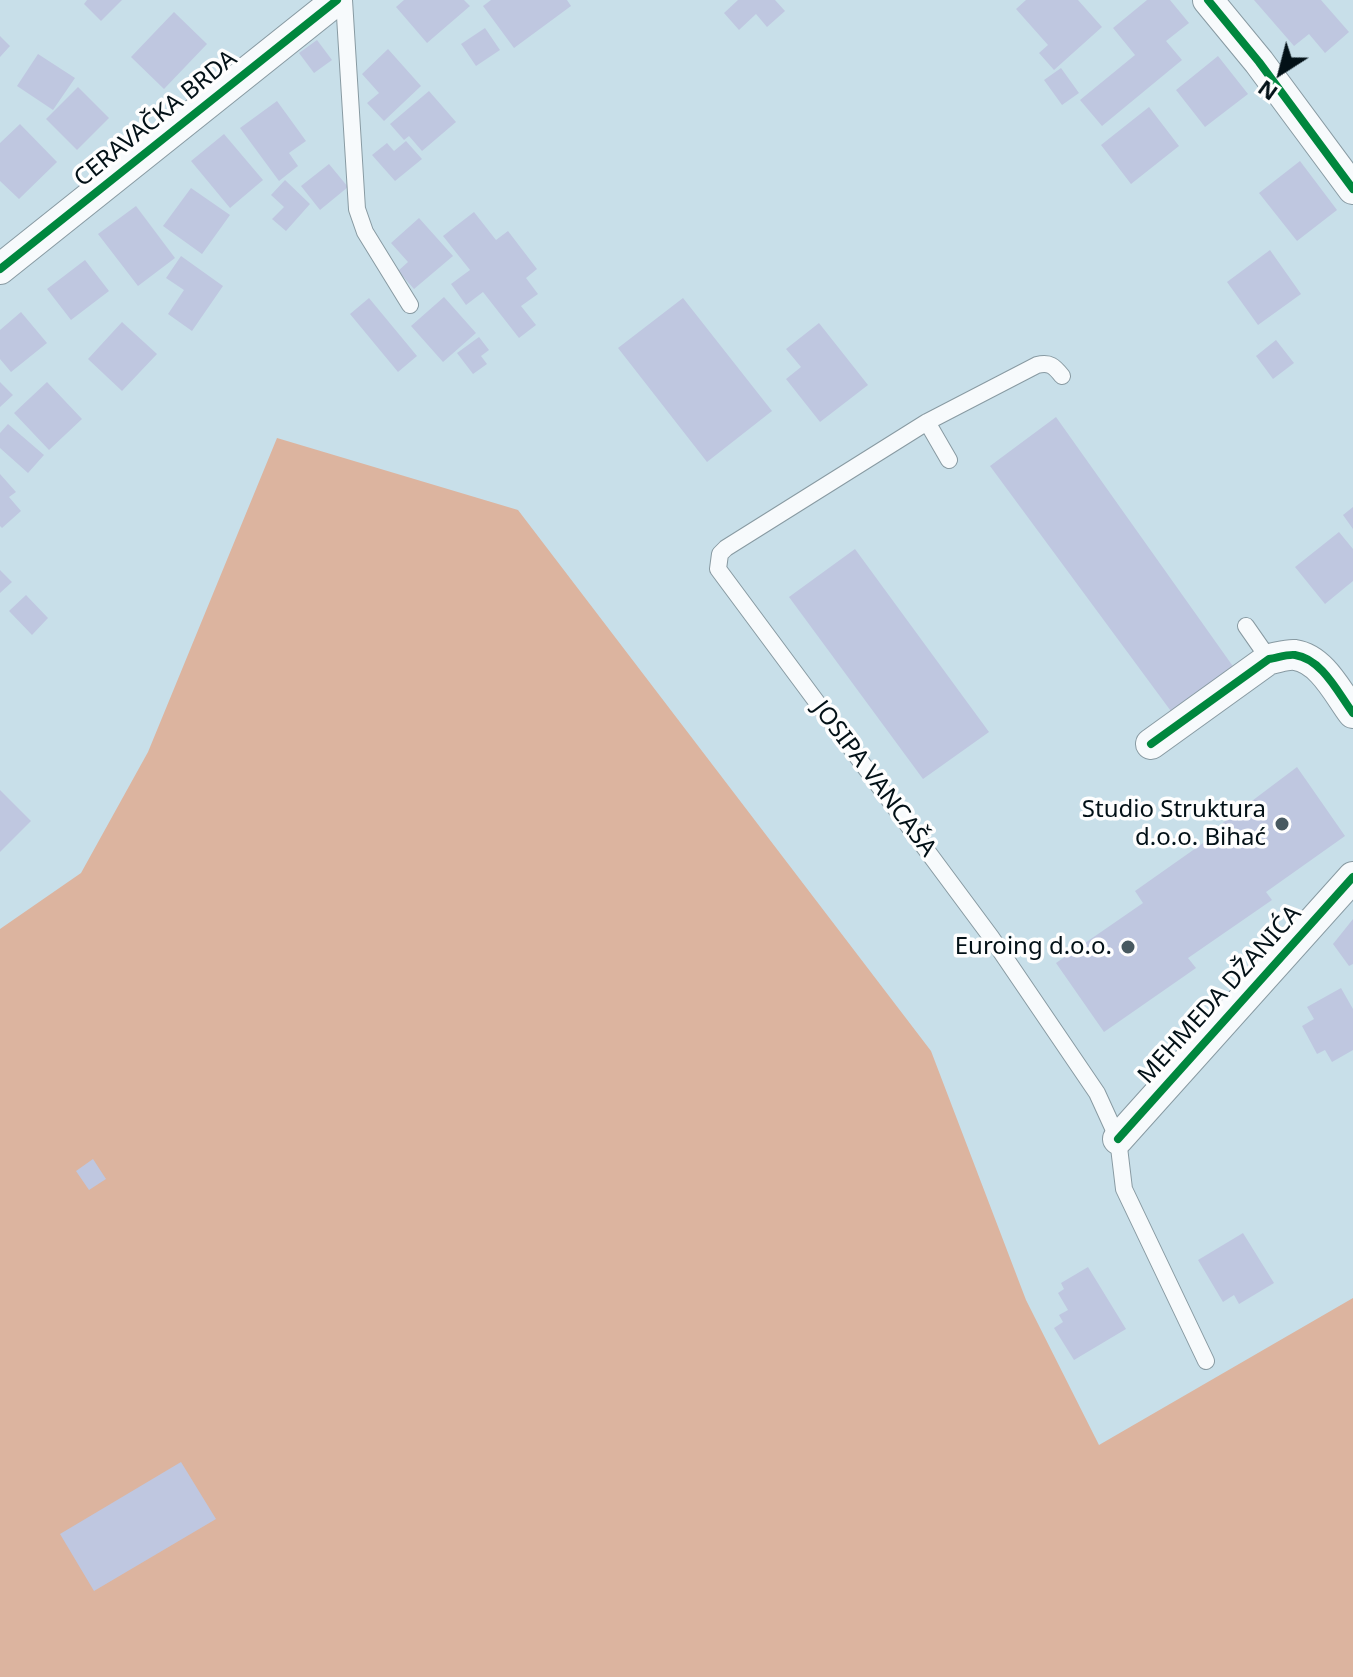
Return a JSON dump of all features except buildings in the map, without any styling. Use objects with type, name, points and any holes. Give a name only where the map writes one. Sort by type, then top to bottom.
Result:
[{"type":"street","name":"CERAVAČKA BRDA","points":[[0,269],[308,11],[337,0]]},
{"type":"street","points":[[1208,0],[1259,62],[1353,189]]},
{"type":"street","points":[[1151,744],[1269,659],[1292,654],[1308,659],[1321,670],[1353,713]]},
{"type":"street","name":"MEHMEDA DŽANIĆA","points":[[1118,1139],[1353,877]]},
{"type":"lane","points":[[344,0],[357,209],[365,232],[410,305]]},
{"type":"lane","name":"JOSIPA VANCAŠA","points":[[1062,376],[1054,366],[1046,363],[1037,365],[927,422],[726,548],[720,554],[718,569],[991,937],[1097,1093],[1118,1139],[1124,1189],[1206,1361]]},
{"type":"lane","points":[[927,422],[949,460]]},
{"type":"lane","points":[[1246,626],[1269,659]]},
{"type":"shaded area","points":[[277,438],[518,510],[931,1051],[1026,1300],[1099,1445],[1353,1298],[1353,1677],[0,1677],[0,929],[81,873],[148,752]]},
{"type":"cycle path","points":[[0,269],[337,0]]},
{"type":"cycle path","points":[[1208,0],[1259,62],[1353,189]]},
{"type":"cycle path","points":[[1151,744],[1269,659],[1285,656],[1295,655],[1313,663],[1353,713]]},
{"type":"cycle path","points":[[1118,1139],[1353,877]]},
{"type":"place","name":"Studio Struktura d.o.o. Bihać","points":[[1282,824]]},
{"type":"place","name":"Euroing d.o.o.","points":[[1128,947]]}]
